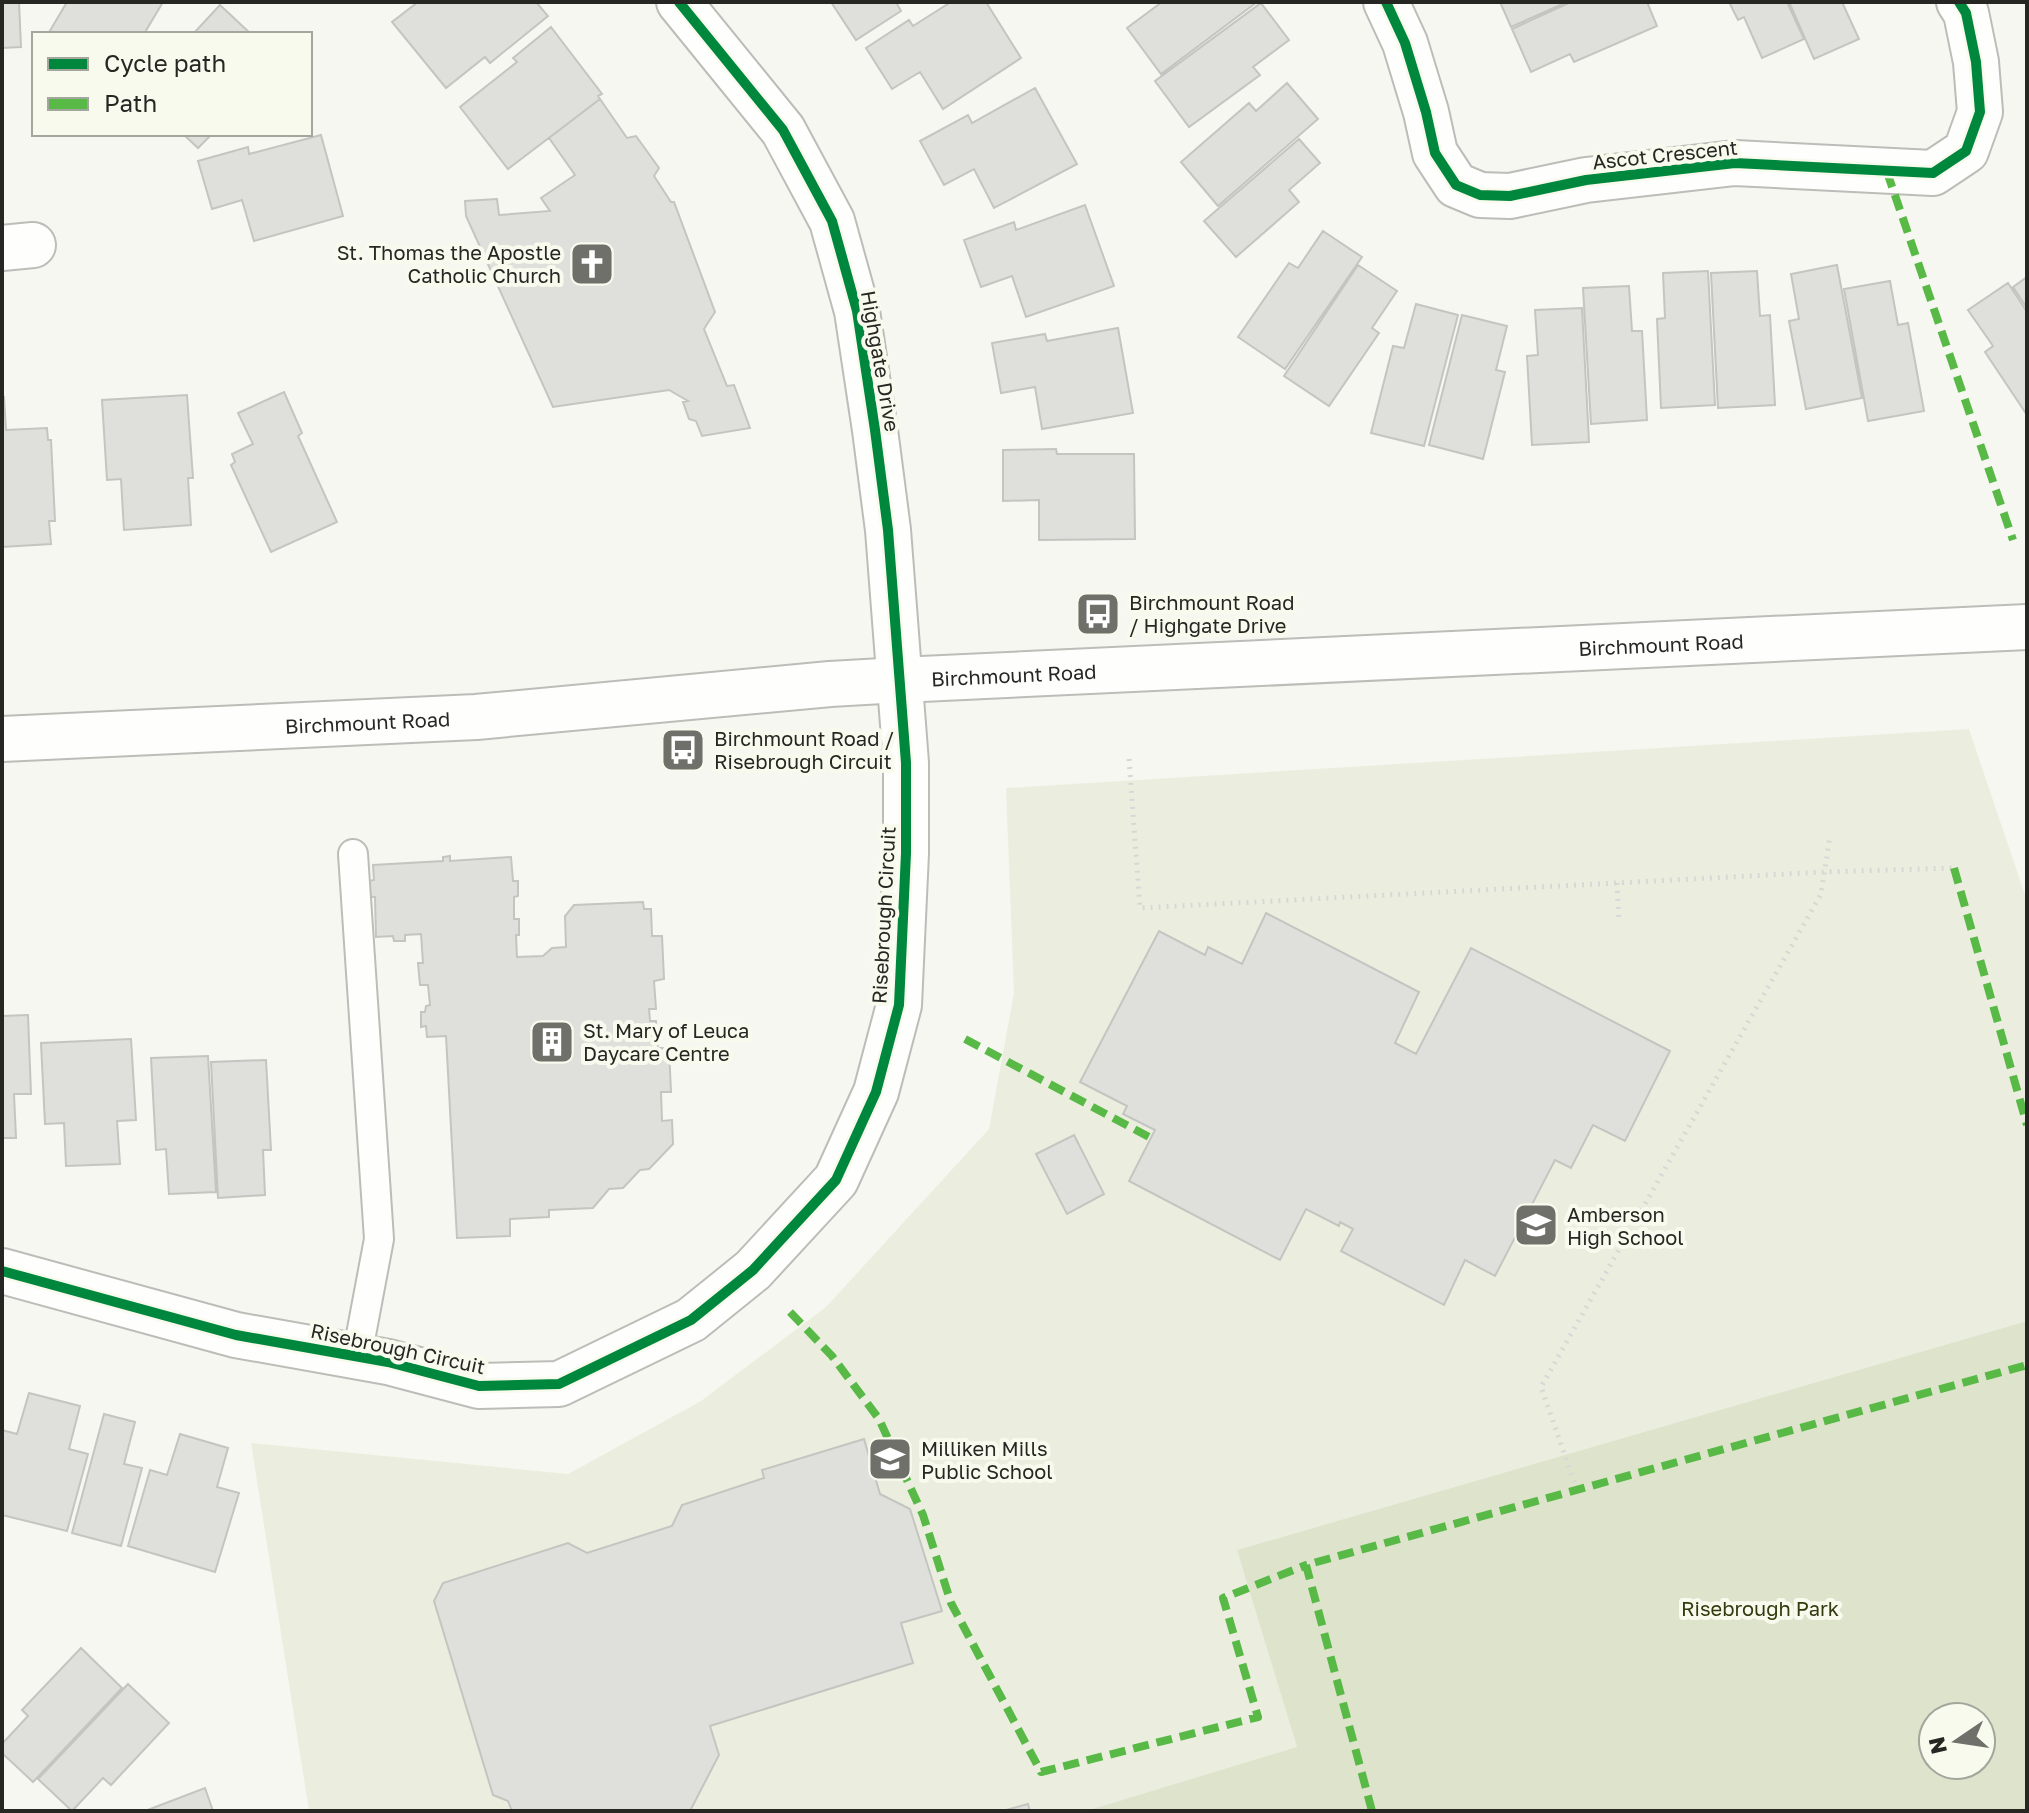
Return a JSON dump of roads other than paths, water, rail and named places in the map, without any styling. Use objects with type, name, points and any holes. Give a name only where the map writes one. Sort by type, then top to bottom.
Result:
[{"type":"street","name":"Highgate Drive","points":[[679,2],[783,130],[832,221],[857,311],[873,415],[888,530],[900,680]]},
{"type":"street","name":"Ascot Crescent","points":[[1386,2],[1405,43],[1435,153],[1456,185],[1480,195],[1510,196],[1586,180],[1735,163],[1933,173],[1966,151],[1980,112],[1976,62],[1966,13],[1959,2]]},
{"type":"street","name":"Birchmount Road","points":[[2,739],[476,717],[900,680],[2027,627]]},
{"type":"street","name":"Risebrough Circuit","points":[[2,1271],[236,1335],[388,1362],[479,1386],[559,1384],[691,1320],[753,1270],[836,1180],[876,1092],[899,1005],[906,853],[906,763],[900,680]]},
{"type":"lane","points":[[353,854],[379,1239],[357,1356]]},
{"type":"place","name":"St. Thomas the Apostle Catholic Church","points":[[592,264]]},
{"type":"place","name":"Birchmount Road / Highgate Drive","points":[[1098,614]]},
{"type":"place","name":"Birchmount Road / Risebrough Circuit","points":[[683,750]]},
{"type":"place","name":"St. Mary of Leuca Daycare Centre","points":[[552,1042]]},
{"type":"place","name":"Amberson High School","points":[[1536,1225]]},
{"type":"place","name":"Milliken Mills Public School","points":[[890,1459]]},
{"type":"park label","name":"Risebrough Park","points":[[1760,1608]]}]
